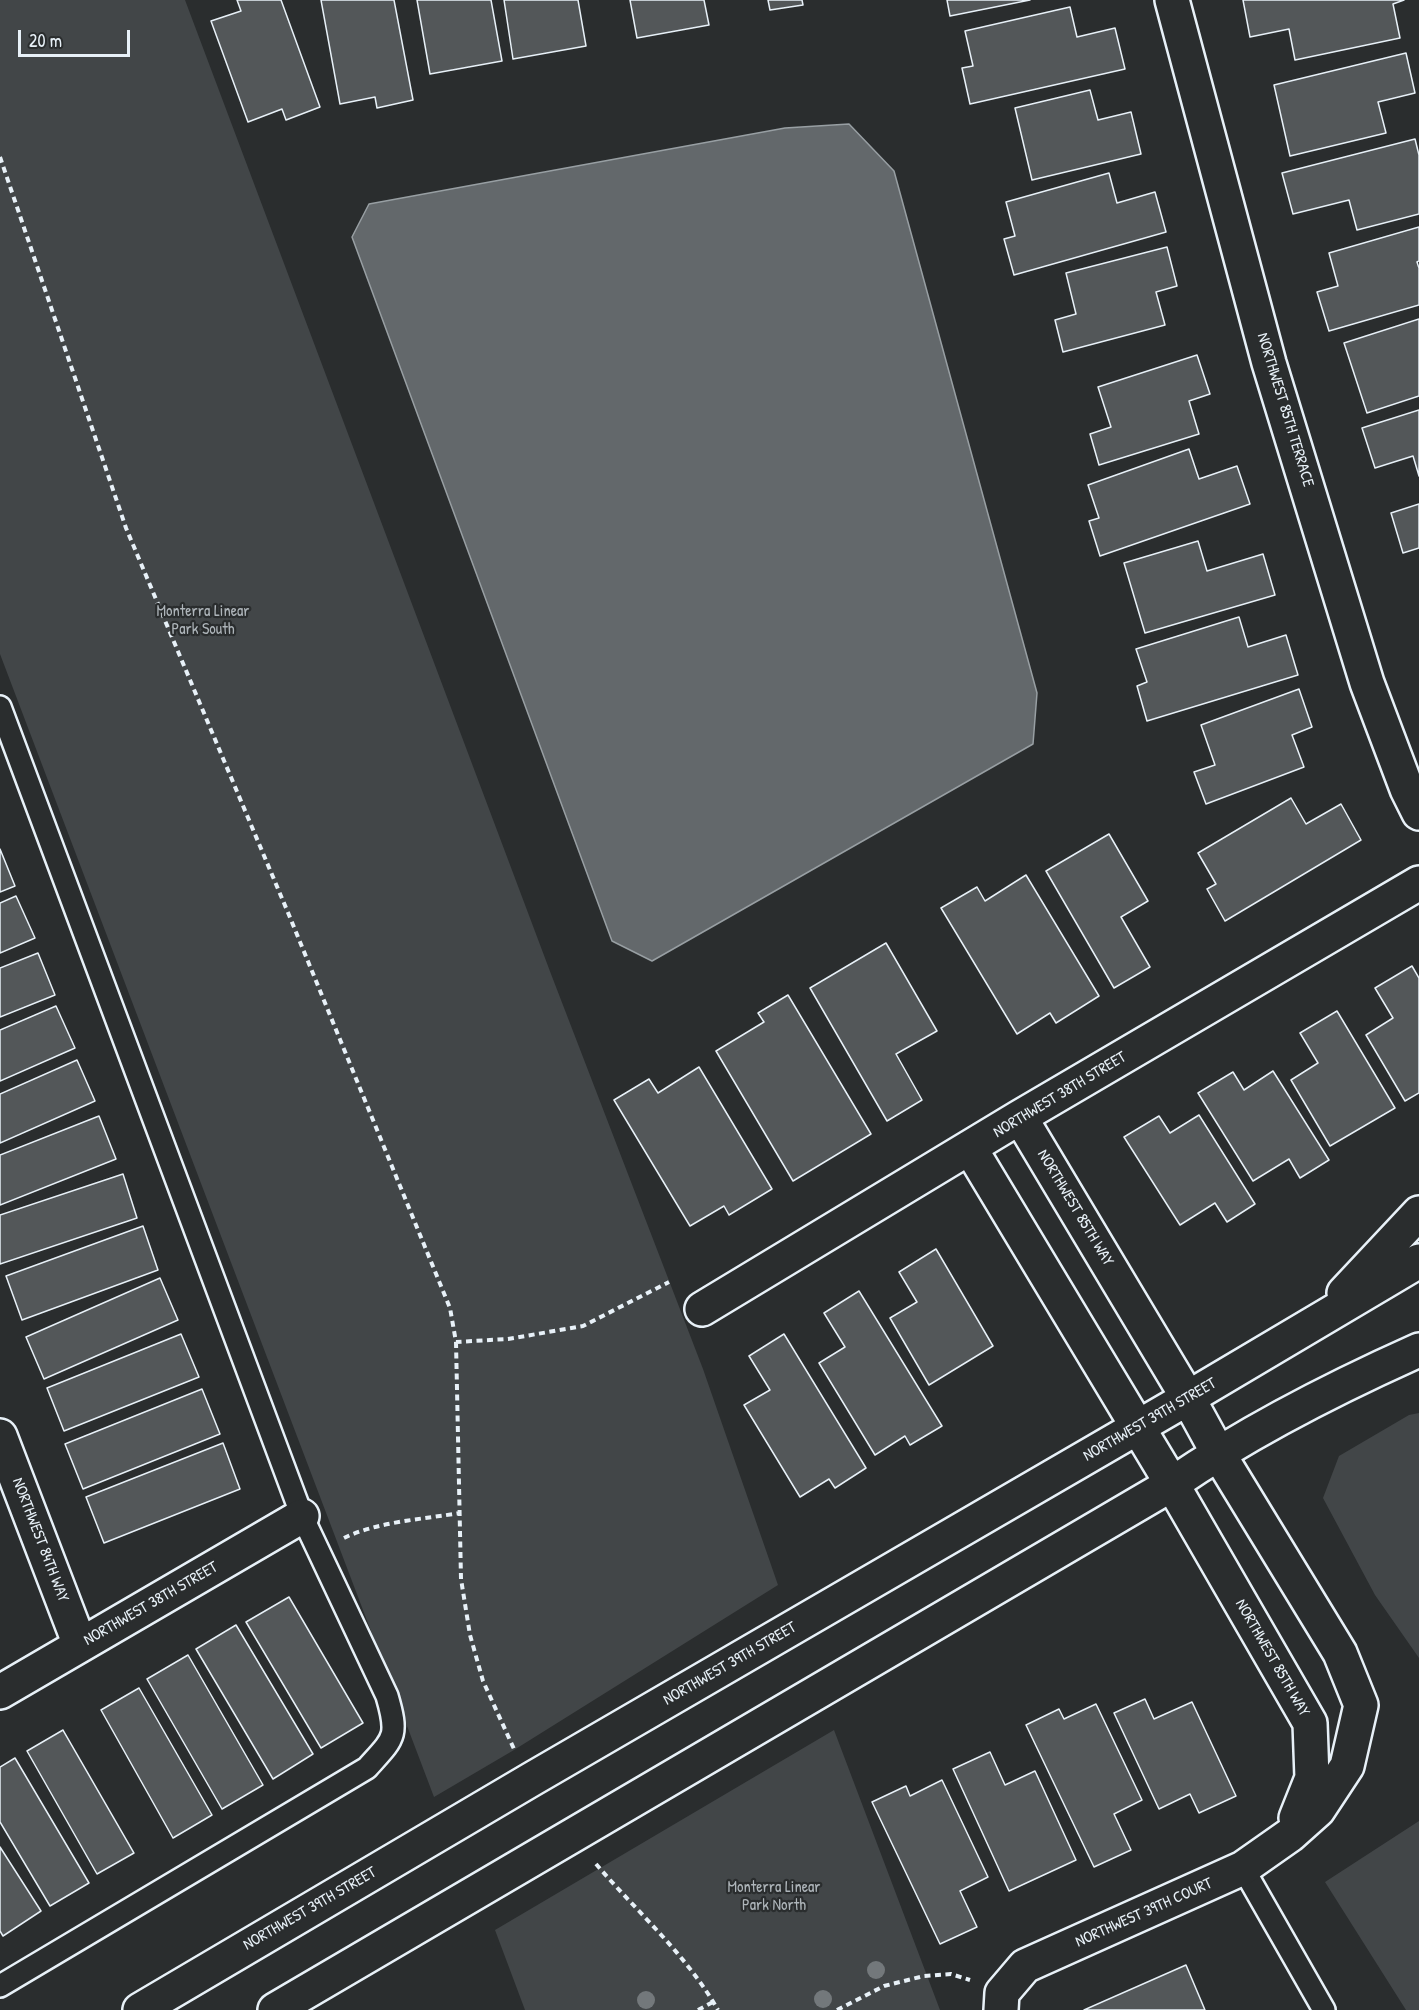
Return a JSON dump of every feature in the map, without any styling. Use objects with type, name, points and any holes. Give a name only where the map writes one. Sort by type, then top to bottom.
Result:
[{"type":"street","name":"NORTHWEST 85TH TERRACE","points":[[1172,0],[1269,363],[1367,683],[1407,789],[1419,813]]},
{"type":"street","name":"NORTHWEST 38TH STREET","points":[[702,1309],[1020,1117],[1419,883]]},
{"type":"street","name":"NORTHWEST 85TH WAY","points":[[1020,1117],[1188,1398],[1218,1453],[1340,1653],[1361,1705],[1347,1766],[1318,1810],[1290,1835]]},
{"type":"street","name":"NORTHWEST 85TH WAY","points":[[970,1148],[1172,1484],[1310,1723],[1312,1778],[1290,1835]]},
{"type":"street","name":"NORTHWEST 39TH STREET","points":[[1320,1318],[1419,1213]]},
{"type":"street","name":"NORTHWEST 39TH STREET","points":[[140,2010],[1419,1261]]},
{"type":"street","points":[[275,2010],[1172,1484],[1218,1453],[1368,1373],[1419,1350]]},
{"type":"street","name":"NORTHWEST 84TH WAY","points":[[0,1436],[80,1645]]},
{"type":"street","name":"NORTHWEST 38TH STREET","points":[[0,1692],[302,1516]]},
{"type":"street","name":"NORTHWEST 39TH COURT","points":[[1002,2001],[1025,1966],[1243,1868],[1290,1835]]},
{"type":"lane","points":[[0,707],[302,1516],[387,1696],[393,1719],[392,1741],[367,1768],[0,1986]]},
{"type":"lane","points":[[1243,1868],[1324,2010]]},
{"type":"path","points":[[0,157],[126,528],[289,915],[450,1308],[456,1342],[461,1579],[470,1635],[483,1681],[517,1755]]},
{"type":"path","points":[[456,1342],[508,1339],[583,1326],[669,1282]]},
{"type":"path","points":[[352,1534],[383,1526],[460,1513]]},
{"type":"path","points":[[596,1864],[622,1895],[663,1936],[704,1986],[718,2010]]},
{"type":"path","points":[[837,2010],[884,1986],[924,1976],[951,1974],[971,1981]]},
{"type":"path","points":[[698,2010],[713,2002]]},
{"type":"green space","name":"Monterra Linear Park South","points":[[0,0],[185,0],[551,974],[703,1369],[778,1585],[514,1750],[434,1797],[0,654]]},
{"type":"green space","points":[[1419,1413],[1419,1658],[1375,1595],[1323,1498],[1339,1456],[1409,1415]]},
{"type":"green space","name":"Monterra Linear Park North","points":[[834,1730],[940,2010],[525,2010],[495,1930]]},
{"type":"green space","points":[[1419,1821],[1419,2010],[1406,2010],[1325,1882]]},
{"type":"shaded area","points":[[849,124],[894,171],[1037,693],[1033,744],[652,961],[612,941],[352,237],[369,204],[785,128]]},
{"type":"building","points":[[237,0],[281,0],[320,107],[286,120],[282,109],[248,122],[211,21],[241,11]]},
{"type":"building","points":[[321,0],[394,0],[413,100],[377,108],[375,97],[340,104]]},
{"type":"building","points":[[417,0],[491,0],[502,61],[430,74]]},
{"type":"building","points":[[504,0],[578,0],[586,46],[513,59]]},
{"type":"building","points":[[630,0],[704,0],[709,25],[637,38]]},
{"type":"building","points":[[768,0],[802,0],[803,5],[770,10]]},
{"type":"building","points":[[947,0],[1030,0],[950,16]]},
{"type":"building","points":[[1243,0],[1404,0],[1393,4],[1400,38],[1295,60],[1289,29],[1250,37]]},
{"type":"building","points":[[1070,7],[1077,37],[1115,28],[1125,69],[970,104],[962,68],[973,66],[965,31]]},
{"type":"building","points":[[1406,53],[1415,93],[1378,102],[1386,133],[1290,156],[1274,85]]},
{"type":"building","points":[[1090,90],[1098,120],[1131,112],[1141,154],[1032,180],[1015,108]]},
{"type":"building","points":[[1415,139],[1419,155],[1419,214],[1357,230],[1349,200],[1293,214],[1282,173]]},
{"type":"building","points":[[1109,173],[1117,203],[1155,192],[1166,232],[1014,275],[1004,239],[1015,236],[1006,202]]},
{"type":"building","points":[[1419,227],[1419,261],[1417,262],[1419,305],[1329,331],[1317,292],[1338,286],[1329,253]]},
{"type":"building","points":[[1167,247],[1177,286],[1156,292],[1165,325],[1063,352],[1055,320],[1076,314],[1066,273]]},
{"type":"building","points":[[1419,319],[1419,396],[1367,413],[1344,343]]},
{"type":"building","points":[[1197,355],[1210,394],[1189,401],[1199,434],[1099,465],[1090,434],[1111,427],[1098,387]]},
{"type":"building","points":[[1419,410],[1419,476],[1413,456],[1375,468],[1362,428]]},
{"type":"building","points":[[1189,449],[1199,479],[1237,466],[1250,504],[1100,556],[1089,521],[1099,518],[1088,485]]},
{"type":"building","points":[[1419,504],[1419,548],[1403,553],[1391,513]]},
{"type":"building","points":[[1198,541],[1207,571],[1263,554],[1275,595],[1145,633],[1124,563]]},
{"type":"building","points":[[1239,617],[1248,647],[1286,635],[1298,675],[1147,721],[1137,686],[1147,682],[1136,649]]},
{"type":"building","points":[[1299,689],[1312,727],[1292,735],[1304,767],[1206,804],[1194,772],[1215,765],[1201,725]]},
{"type":"building","points":[[1291,798],[1306,824],[1341,804],[1361,840],[1225,921],[1207,889],[1216,884],[1198,853]]},
{"type":"building","points":[[1109,834],[1148,901],[1121,917],[1150,967],[1114,988],[1046,871]]},
{"type":"building","points":[[0,849],[15,886],[0,892]]},
{"type":"building","points":[[1026,875],[1099,996],[1056,1023],[1050,1013],[1017,1034],[941,908],[977,887],[985,901]]},
{"type":"building","points":[[16,896],[35,938],[0,953],[0,903]]},
{"type":"building","points":[[886,943],[937,1031],[896,1054],[922,1100],[887,1121],[810,988]]},
{"type":"building","points":[[38,953],[55,995],[0,1017],[0,968]]},
{"type":"building","points":[[1412,966],[1419,978],[1419,1093],[1405,1101],[1366,1035],[1393,1018],[1375,988]]},
{"type":"building","points":[[788,995],[871,1134],[793,1181],[716,1051],[764,1022],[758,1013]]},
{"type":"building","points":[[56,1006],[75,1048],[0,1081],[0,1030]]},
{"type":"building","points":[[1337,1011],[1395,1108],[1330,1146],[1291,1080],[1318,1063],[1300,1033]]},
{"type":"building","points":[[77,1060],[95,1101],[0,1143],[0,1094]]},
{"type":"building","points":[[699,1067],[772,1189],[729,1215],[724,1206],[690,1226],[614,1100],[649,1079],[658,1093]]},
{"type":"building","points":[[1273,1071],[1329,1160],[1300,1178],[1289,1159],[1253,1181],[1198,1093],[1233,1072],[1244,1090]]},
{"type":"building","points":[[1199,1115],[1255,1204],[1227,1222],[1215,1203],[1180,1225],[1124,1137],[1159,1116],[1170,1133]]},
{"type":"building","points":[[99,1116],[116,1159],[0,1205],[0,1155]]},
{"type":"building","points":[[123,1174],[137,1218],[0,1264],[0,1215]]},
{"type":"building","points":[[143,1226],[158,1270],[22,1320],[6,1276]]},
{"type":"building","points":[[936,1249],[993,1346],[929,1385],[890,1318],[917,1302],[899,1272]]},
{"type":"building","points":[[160,1278],[178,1320],[44,1379],[26,1337]]},
{"type":"building","points":[[859,1291],[942,1426],[910,1445],[905,1436],[875,1455],[819,1363],[845,1347],[824,1313]]},
{"type":"building","points":[[181,1334],[199,1377],[64,1431],[47,1388]]},
{"type":"building","points":[[784,1334],[866,1468],[835,1488],[829,1479],[800,1497],[744,1405],[770,1390],[749,1356]]},
{"type":"building","points":[[202,1389],[220,1434],[83,1489],[65,1444]]},
{"type":"building","points":[[223,1443],[240,1489],[104,1543],[86,1497]]},
{"type":"building","points":[[289,1597],[363,1723],[321,1748],[246,1622]]},
{"type":"building","points":[[236,1625],[313,1754],[273,1779],[196,1649]]},
{"type":"building","points":[[188,1655],[263,1785],[222,1809],[147,1679]]},
{"type":"building","points":[[139,1688],[212,1815],[173,1838],[101,1710]]},
{"type":"building","points":[[1145,1699],[1154,1719],[1192,1702],[1236,1796],[1199,1813],[1190,1794],[1159,1809],[1114,1713]]},
{"type":"building","points":[[1096,1704],[1142,1800],[1114,1814],[1131,1850],[1094,1867],[1026,1725],[1059,1709],[1064,1719]]},
{"type":"building","points":[[63,1730],[134,1853],[97,1874],[27,1751]]},
{"type":"building","points":[[990,1752],[1005,1785],[1035,1771],[1076,1860],[1009,1891],[953,1769]]},
{"type":"building","points":[[15,1758],[89,1883],[50,1906],[0,1822],[0,1767]]},
{"type":"building","points":[[942,1780],[988,1877],[960,1891],[977,1927],[940,1944],[872,1802],[906,1786],[910,1796]]},
{"type":"building","points":[[0,1847],[41,1911],[3,1936],[0,1931]]},
{"type":"building","points":[[1186,1965],[1205,2010],[1084,2010]]}]
